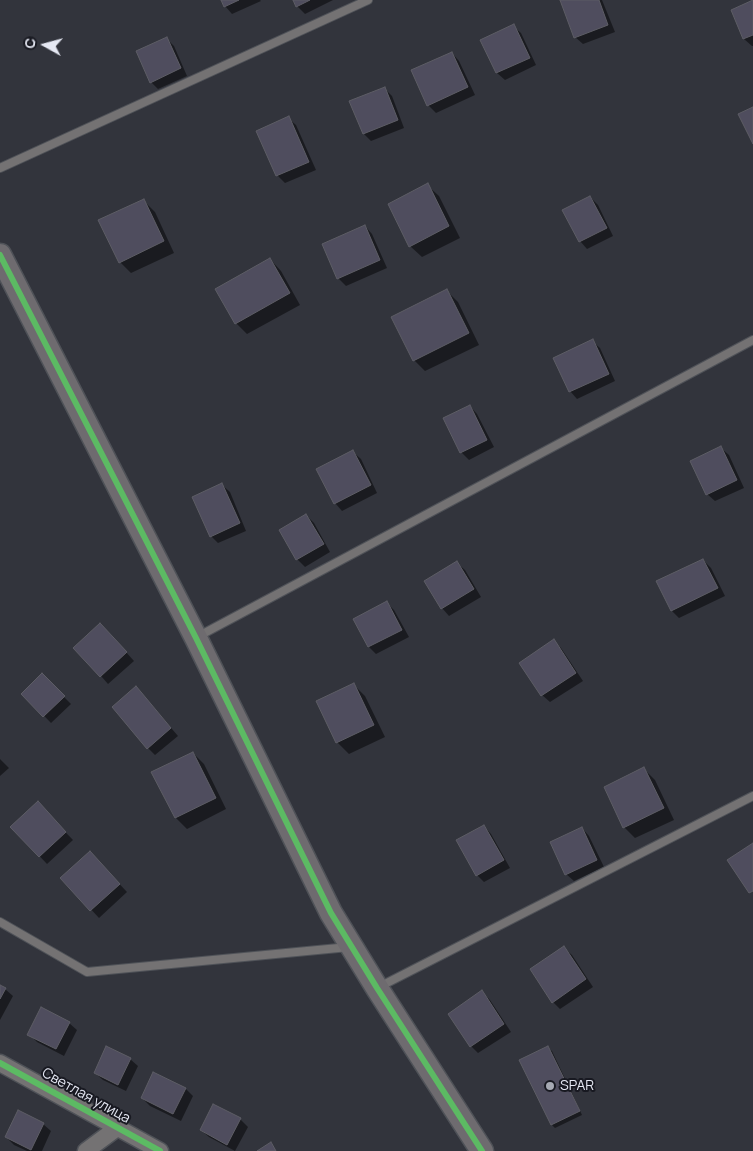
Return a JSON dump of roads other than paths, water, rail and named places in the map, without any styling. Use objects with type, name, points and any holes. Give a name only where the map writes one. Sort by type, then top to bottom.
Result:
[{"type":"street","points":[[0,255],[196,638],[331,913],[482,1151]]},
{"type":"street","name":"Светлая улица","points":[[0,1063],[160,1151]]},
{"type":"street","name":"Светлая улица","points":[[86,1151],[117,1128]]},
{"type":"lane","points":[[0,168],[368,0]]},
{"type":"lane","points":[[196,638],[753,340]]},
{"type":"lane","points":[[377,988],[753,796]]},
{"type":"lane","points":[[0,922],[87,972],[352,947]]},
{"type":"place","name":"SPAR","points":[[550,1086]]}]
